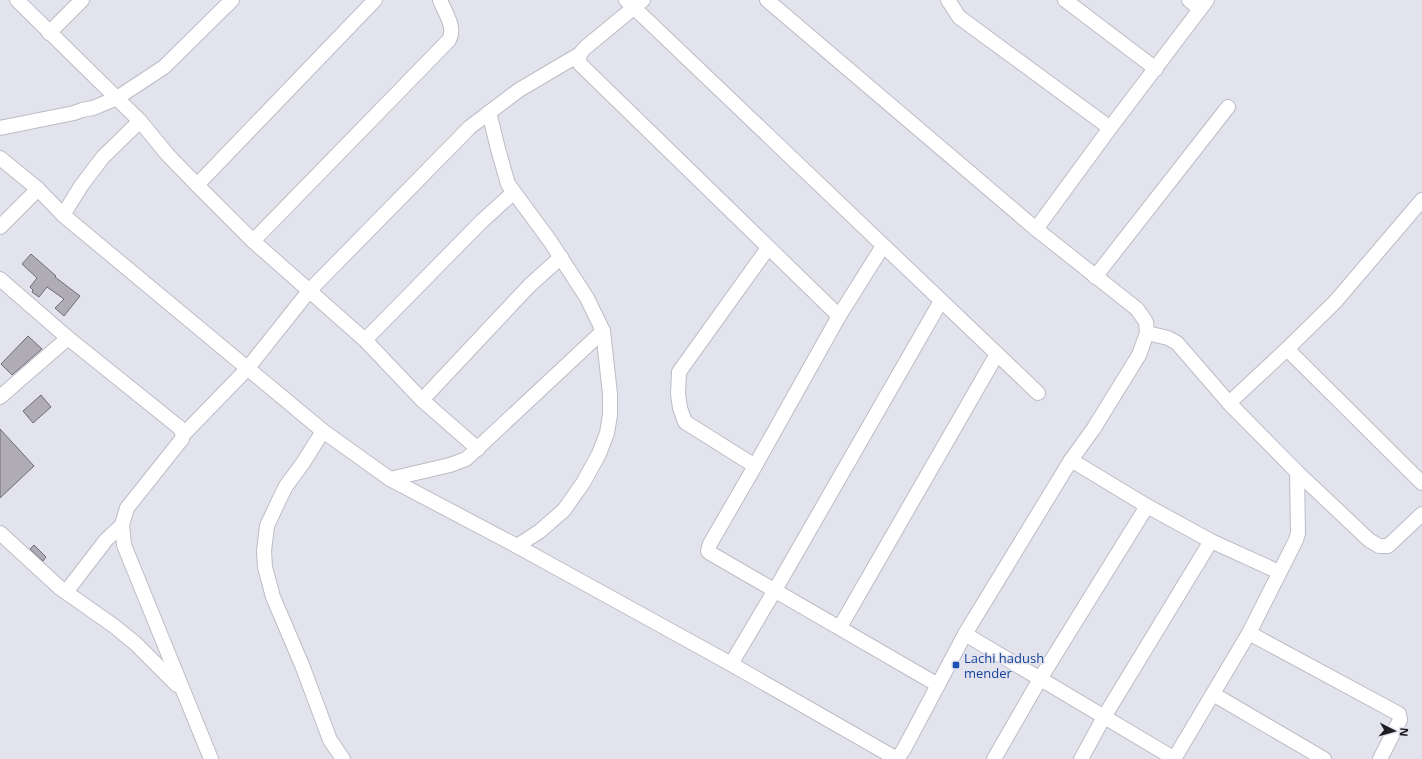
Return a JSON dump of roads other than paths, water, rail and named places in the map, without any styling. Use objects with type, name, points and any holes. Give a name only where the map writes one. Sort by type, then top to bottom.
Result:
[{"type":"street","points":[[16,0],[140,121],[167,154],[197,186],[253,241],[365,340],[422,400],[478,449]]},
{"type":"street","points":[[49,33],[82,0]]},
{"type":"street","points":[[0,128],[74,113],[93,108],[117,98],[164,67],[232,0]]},
{"type":"street","points":[[197,186],[375,0]]},
{"type":"street","points":[[253,241],[449,40],[452,28],[440,0]]},
{"type":"street","points":[[0,158],[38,189],[63,215],[322,431],[390,479],[517,546],[731,664],[897,759],[904,749],[965,634],[1071,460],[1094,428],[1139,355],[1147,333],[1146,322],[1136,309],[1036,229],[767,0]]},
{"type":"street","points":[[948,0],[959,17],[1110,128]]},
{"type":"street","points":[[1065,0],[1156,69]]},
{"type":"street","points":[[1036,229],[1204,4],[1189,0]]},
{"type":"street","points":[[211,759],[126,551],[122,525],[127,508],[182,439],[183,435],[247,369],[309,291],[470,127],[519,90],[580,54],[634,3],[883,246],[1038,393]]},
{"type":"street","points":[[580,54],[578,58],[580,64],[839,316]]},
{"type":"street","points":[[1095,277],[1228,107]]},
{"type":"street","points":[[489,112],[508,184],[550,241],[587,298],[603,331],[610,394],[610,415],[607,433],[599,454],[583,483],[564,510],[540,531],[517,546]]},
{"type":"street","points":[[63,215],[81,186],[103,156],[140,121]]},
{"type":"street","points":[[0,227],[38,189]]},
{"type":"street","points":[[365,340],[482,221],[514,192]]},
{"type":"street","points":[[1228,403],[1287,349],[1335,302],[1422,200]]},
{"type":"street","points":[[883,246],[839,316],[710,544],[708,551],[938,685]]},
{"type":"street","points":[[755,466],[686,422],[680,408],[678,394],[679,372],[768,248]]},
{"type":"street","points":[[422,400],[529,286],[561,258]]},
{"type":"street","points":[[0,279],[68,338],[180,428],[183,435]]},
{"type":"street","points":[[731,664],[941,301]]},
{"type":"street","points":[[390,479],[450,465],[466,459],[603,331]]},
{"type":"street","points":[[1147,333],[1168,338],[1177,343],[1228,403],[1296,472],[1369,540],[1379,546],[1388,546],[1422,514]]},
{"type":"street","points":[[0,397],[68,338]]},
{"type":"street","points":[[1287,349],[1422,483]]},
{"type":"street","points":[[840,628],[997,354]]},
{"type":"street","points":[[322,431],[286,486],[267,526],[264,551],[265,567],[273,597],[302,665],[330,740],[343,759]]},
{"type":"street","points":[[1071,460],[1147,506],[1211,541],[1279,572]]},
{"type":"street","points":[[965,634],[1174,759],[1249,632],[1296,540],[1298,532],[1296,472]]},
{"type":"street","points":[[994,759],[1040,679],[1147,506]]},
{"type":"street","points":[[66,592],[106,540],[122,525]]},
{"type":"street","points":[[0,533],[44,574],[66,592],[114,626],[136,644],[182,690]]},
{"type":"street","points":[[1081,759],[1104,717],[1211,541]]},
{"type":"street","points":[[1249,632],[1399,714],[1400,720],[1380,759]]},
{"type":"street","points":[[1213,694],[1324,759]]},
{"type":"place","name":"Lachi hadush mender","points":[[956,665]]}]
